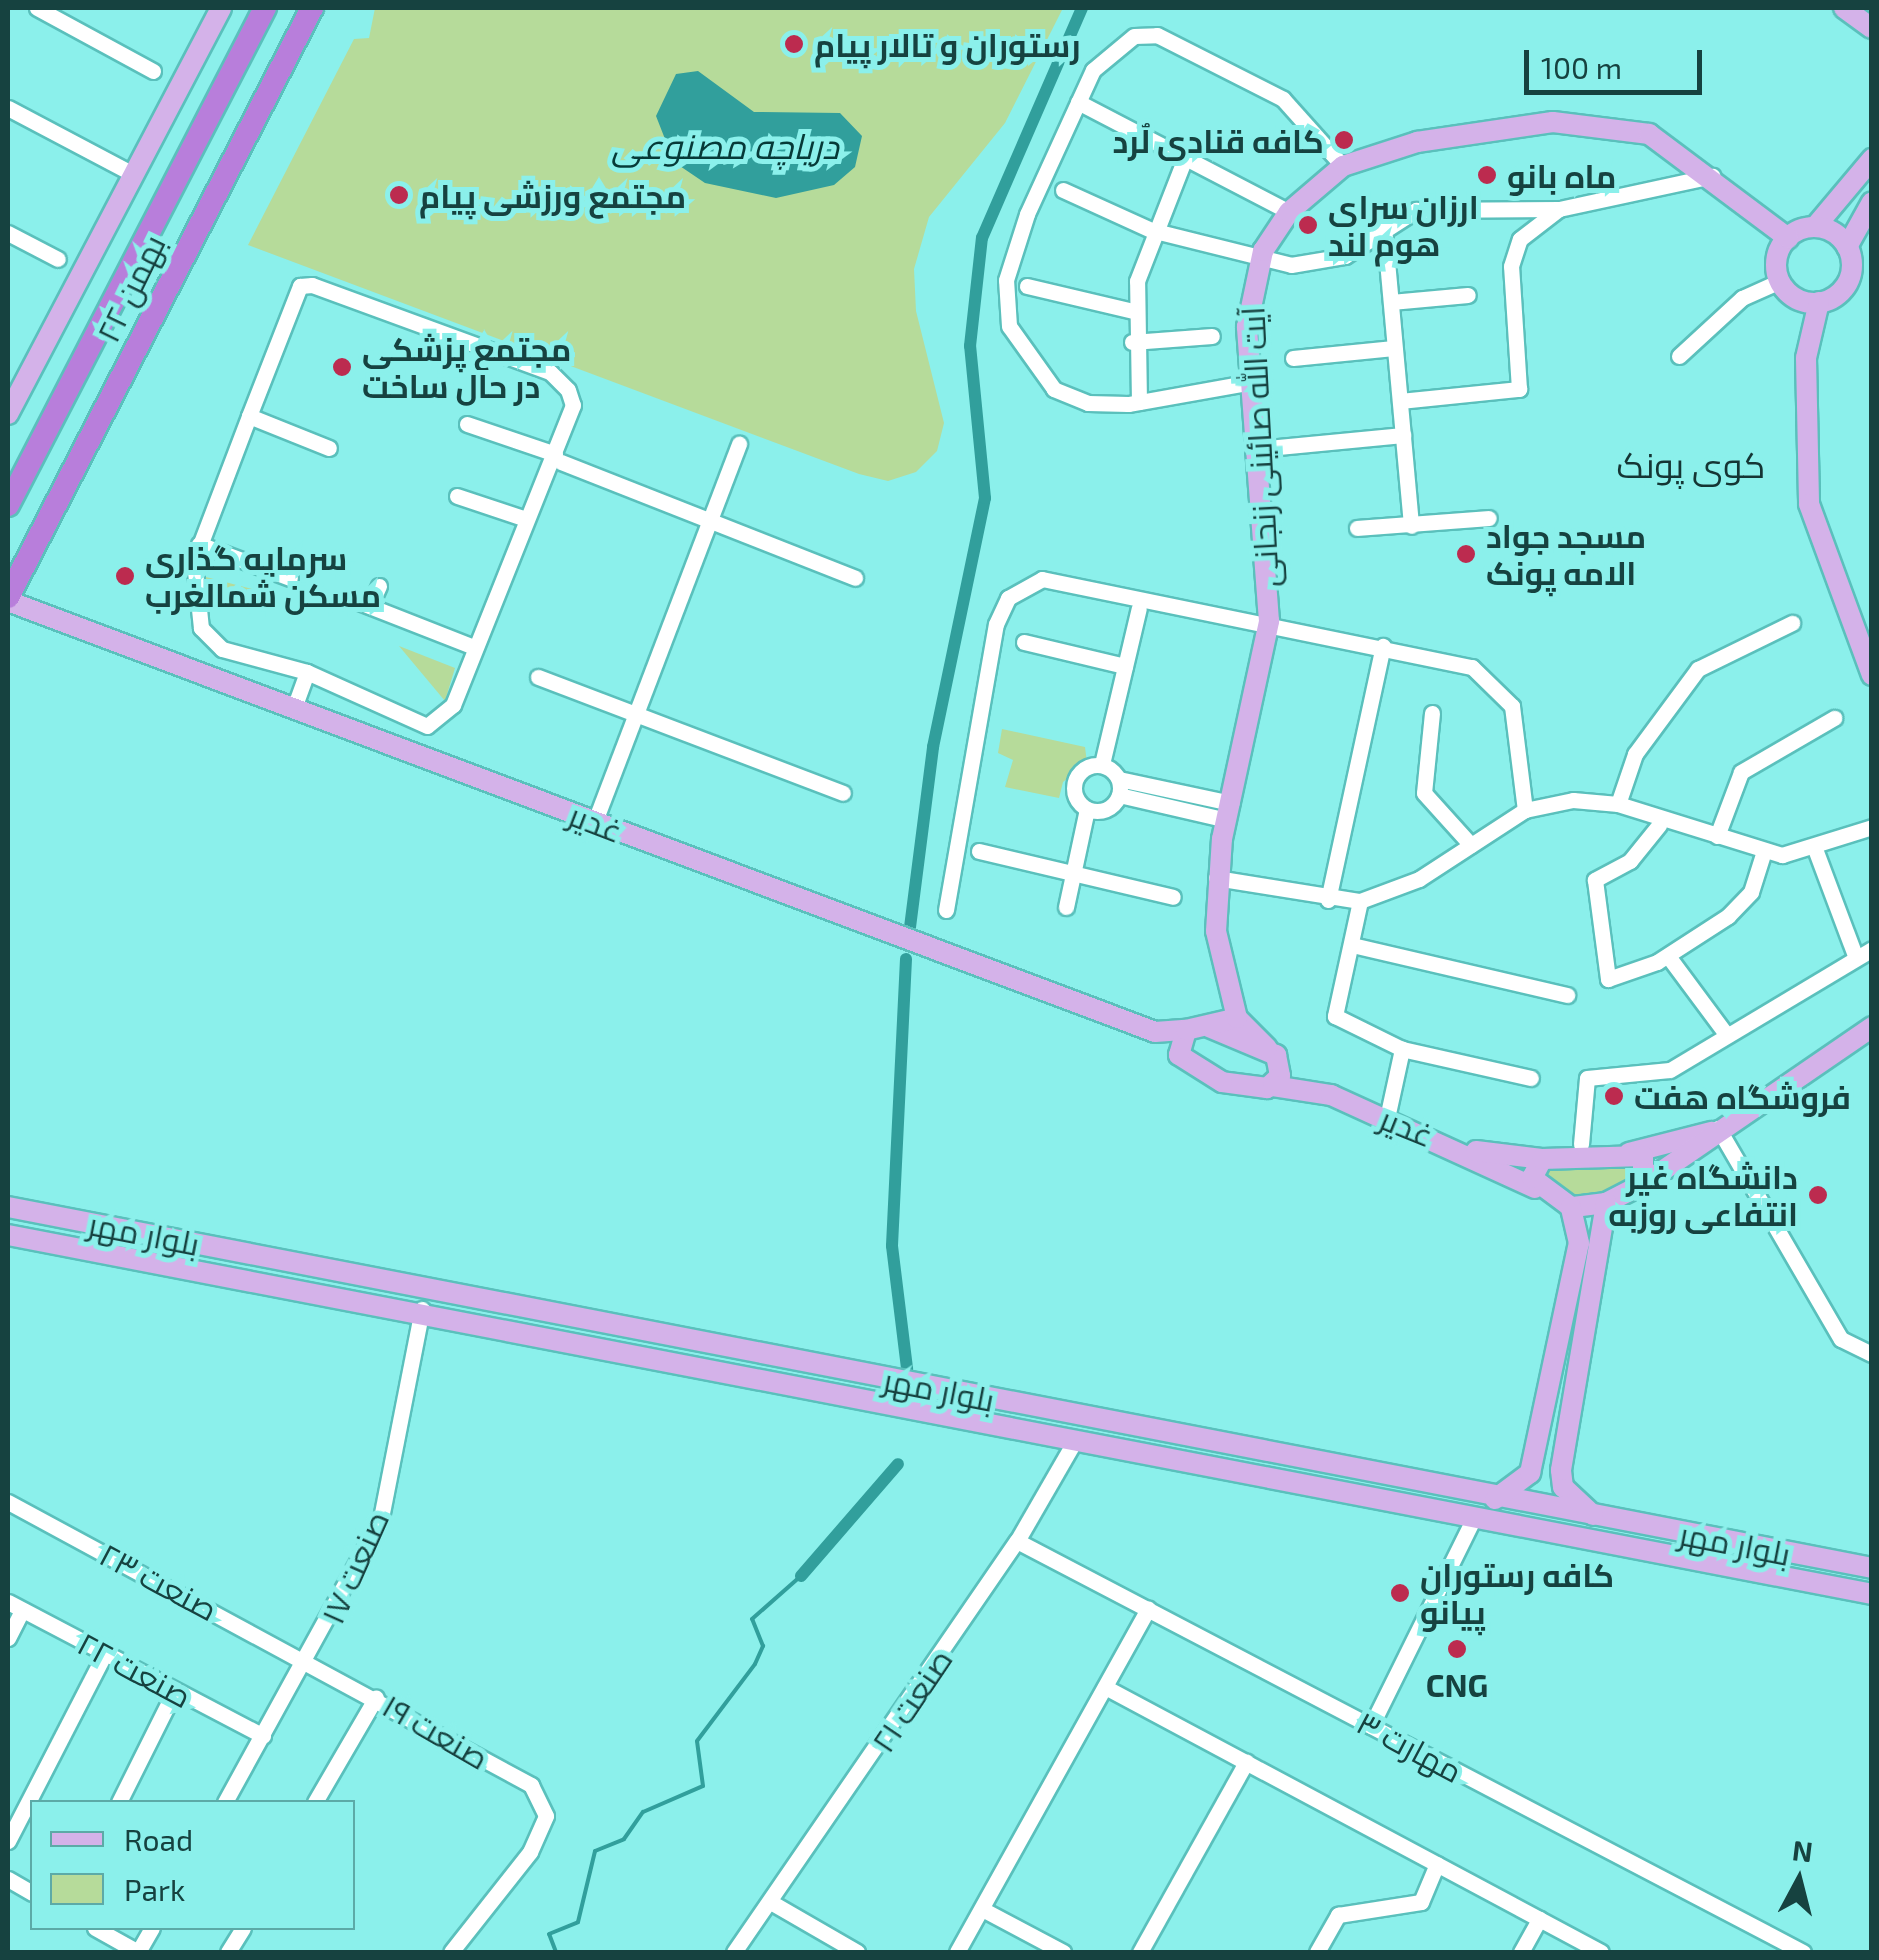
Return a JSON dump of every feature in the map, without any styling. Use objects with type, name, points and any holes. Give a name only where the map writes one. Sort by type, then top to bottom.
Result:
[{"type":"highway","name":"۲۲ بهمن","points":[[8,505],[265,8]]},
{"type":"highway","name":"۲۲ بهمن","points":[[8,599],[166,285],[312,8]]},
{"type":"highway","points":[[127,275],[158,262],[166,285]]},
{"type":"main road","points":[[8,414],[221,8]]},
{"type":"main road","points":[[1844,8],[1872,28]]},
{"type":"main road","name":"آیت الله صائینی زنجانی","points":[[1237,1018],[1216,931],[1216,878],[1270,622],[1248,296],[1260,262],[1289,212],[1343,166],[1417,142],[1553,122],[1649,134],[1712,176],[1788,238]]},
{"type":"main road","points":[[1819,302],[1780,282],[1776,263],[1788,238],[1815,227],[1872,159]]},
{"type":"main road","points":[[1872,202],[1857,257],[1843,289],[1819,302],[1806,358],[1809,504],[1872,675]]},
{"type":"main road","points":[[1815,227],[1857,257]]},
{"type":"main road","name":"غدیر","points":[[8,599],[1155,1032],[1222,1082],[1308,1086],[1464,1149],[1571,1206]]},
{"type":"main road","points":[[1237,1018],[1281,1065],[1308,1086]]},
{"type":"main road","name":"غدیر","points":[[1155,1032],[1209,1027],[1237,1018]]},
{"type":"main road","points":[[1209,1027],[1267,1048]]},
{"type":"main road","points":[[1493,1500],[1530,1473],[1579,1244],[1571,1206],[1606,1203],[1643,1184],[1716,1130],[1872,1027]]},
{"type":"main road","points":[[1178,1050],[1186,1030]]},
{"type":"main road","points":[[1272,1086],[1281,1065]]},
{"type":"main road","points":[[1464,1149],[1542,1159],[1629,1153],[1716,1130]]},
{"type":"main road","points":[[1629,1153],[1648,1164],[1643,1184]]},
{"type":"main road","points":[[1535,1188],[1542,1159]]},
{"type":"main road","points":[[1561,1479],[1606,1203]]},
{"type":"main road","name":"بلوار مهر","points":[[8,1208],[1493,1500],[1872,1568]]},
{"type":"main road","name":"بلوار مهر","points":[[8,1235],[422,1309],[1872,1594]]},
{"type":"main road","points":[[865,1397],[871,1375]]},
{"type":"main road","points":[[1530,1473],[1539,1488],[1561,1479]]},
{"type":"main road","points":[[1561,1479],[1594,1516]]},
{"type":"main road","points":[[1778,1576],[1782,1552]]},
{"type":"street","points":[[38,8],[153,71]]},
{"type":"street","points":[[1252,382],[1139,402],[1088,403],[1054,389],[1009,326],[1006,280],[1078,102],[1113,46],[1157,35],[1282,99],[1343,166]]},
{"type":"street","points":[[1078,102],[1289,212]]},
{"type":"street","points":[[8,108],[134,174]]},
{"type":"street","points":[[1139,402],[1132,342],[1133,311],[1151,230],[1186,155]]},
{"type":"street","points":[[1063,190],[1151,230],[1260,262],[1345,256],[1416,210],[1559,210],[1712,176]]},
{"type":"street","points":[[1400,401],[1519,388],[1512,266],[1520,238],[1559,210]]},
{"type":"street","points":[[1384,228],[1411,526]]},
{"type":"street","points":[[8,233],[58,259]]},
{"type":"street","points":[[1679,356],[1742,298],[1780,282]]},
{"type":"street","points":[[312,285],[560,378],[573,405],[558,458],[523,518],[453,705],[427,726],[307,672],[207,640],[199,544],[300,286],[312,285]]},
{"type":"street","points":[[1027,286],[1133,311]]},
{"type":"street","points":[[1391,302],[1468,295]]},
{"type":"street","points":[[1132,342],[1212,336]]},
{"type":"street","points":[[1294,358],[1394,348]]},
{"type":"street","points":[[249,416],[329,448]]},
{"type":"street","points":[[467,424],[855,578]]},
{"type":"street","points":[[1257,449],[1403,435]]},
{"type":"street","points":[[595,821],[739,444]]},
{"type":"street","points":[[456,496],[523,518]]},
{"type":"street","points":[[1358,528],[1489,518]]},
{"type":"street","points":[[199,544],[290,578]]},
{"type":"street","points":[[946,910],[996,624],[1018,588],[1063,580],[1472,666],[1502,690],[1517,724],[1526,810]]},
{"type":"street","points":[[379,586],[364,604],[474,647]]},
{"type":"street","points":[[1139,608],[1102,764],[1119,787],[1229,812]]},
{"type":"street","points":[[1618,804],[1635,754],[1698,668],[1792,623]]},
{"type":"street","points":[[1024,642],[1125,666]]},
{"type":"street","points":[[1328,900],[1383,646]]},
{"type":"street","points":[[294,708],[307,672]]},
{"type":"street","points":[[538,677],[843,793]]},
{"type":"street","points":[[1432,713],[1424,792],[1471,844]]},
{"type":"street","points":[[1717,836],[1741,772],[1834,718]]},
{"type":"street","points":[[1102,764],[1077,774],[1076,800],[1087,809],[1112,806],[1119,787]]},
{"type":"street","points":[[1216,878],[1328,900],[1360,901],[1420,880],[1526,810],[1618,804],[1764,851],[1815,850],[1872,827]]},
{"type":"street","points":[[1066,907],[1087,809]]},
{"type":"street","points":[[1659,825],[1630,861],[1595,880],[1608,979],[1668,956],[1751,892],[1764,851]]},
{"type":"street","points":[[978,850],[1072,876],[1174,897]]},
{"type":"street","points":[[1815,850],[1854,953]]},
{"type":"street","points":[[1360,901],[1336,1016],[1402,1049],[1532,1078]]},
{"type":"street","points":[[1352,945],[1567,995]]},
{"type":"street","points":[[1581,1144],[1587,1078],[1670,1070],[1854,953],[1872,949]]},
{"type":"street","points":[[1668,956],[1726,1034]]},
{"type":"street","points":[[1387,1118],[1402,1049]]},
{"type":"street","points":[[1716,1130],[1841,1339],[1872,1354]]},
{"type":"street","name":"صنعت ۱۷","points":[[226,1800],[310,1660],[381,1518],[422,1309]]},
{"type":"street","name":"صنعت ۲۱","points":[[734,1952],[774,1904],[1017,1541],[1076,1439]]},
{"type":"street","name":"صنعت ۲۳","points":[[8,1502],[310,1660]]},
{"type":"street","points":[[1371,1726],[1475,1516]]},
{"type":"street","name":"مهارت ۳","points":[[1017,1541],[1803,1952]]},
{"type":"street","points":[[8,1638],[15,1606]]},
{"type":"street","name":"صنعت ۲۲","points":[[15,1606],[263,1736]]},
{"type":"street","points":[[957,1952],[1148,1609]]},
{"type":"street","points":[[8,1841],[105,1653]]},
{"type":"street","name":"صنعت ۱۹","points":[[310,1660],[531,1785],[546,1816],[530,1852],[451,1952]]},
{"type":"street","points":[[1105,1686],[1601,1952]]},
{"type":"street","points":[[120,1800],[175,1690]]},
{"type":"street","points":[[316,1800],[376,1697]]},
{"type":"street","points":[[1140,1952],[1246,1762]]},
{"type":"street","points":[[1318,1952],[1338,1915],[1422,1902],[1437,1864]]},
{"type":"street","points":[[8,1879],[30,1892]]},
{"type":"street","points":[[774,1904],[847,1950]]},
{"type":"street","points":[[982,1909],[1063,1952]]},
{"type":"street","points":[[1521,1952],[1539,1919]]},
{"type":"street","points":[[99,1930],[138,1952],[151,1930]]},
{"type":"street","points":[[228,1952],[242,1930]]},
{"type":"green space","points":[[375,8],[1063,8],[1005,123],[929,217],[914,269],[916,311],[944,423],[937,451],[916,472],[888,481],[859,474],[248,245],[354,39],[369,38]]},
{"type":"green space","points":[[202,576],[252,589],[253,600],[209,609]]},
{"type":"green space","points":[[399,646],[455,668],[445,701]]},
{"type":"green space","points":[[1002,729],[1085,747],[1087,763],[1063,782],[1059,798],[1005,787],[1013,760],[998,753]]},
{"type":"green space","points":[[1633,1164],[1631,1183],[1616,1189],[1571,1197],[1544,1187],[1545,1166]]},
{"type":"water","name":"دریاچه مصنوعی","points":[[698,71],[754,112],[840,113],[862,136],[855,167],[834,185],[776,198],[705,183],[674,162],[656,116],[676,74]]},
{"type":"waterway","points":[[909,935],[933,747],[985,498],[970,346],[982,238],[1082,8]]},
{"type":"waterway","points":[[906,959],[892,1246],[907,1369]]},
{"type":"waterway","points":[[801,1576],[898,1464]]},
{"type":"waterway","points":[[556,1952],[549,1934],[578,1922],[595,1851],[624,1839],[643,1812],[703,1786],[697,1741],[755,1664],[763,1646],[752,1619],[801,1576]]},
{"type":"place","name":"رستوران و تالار پیام","points":[[794,44]]},
{"type":"place","name":"کافه قنادی لٌرد","points":[[1344,140]]},
{"type":"place","name":"ماه بانو","points":[[1487,175]]},
{"type":"place","name":"مجتمع ورزشی پیام","points":[[399,195]]},
{"type":"place","name":"ارزان سرای هوم لند","points":[[1308,225]]},
{"type":"place","name":"مجتمع پزشکی در حال ساخت","points":[[342,367]]},
{"type":"place","name":"مسجد جواد الامه پونک","points":[[1466,554]]},
{"type":"place","name":"سرمایه گذاری مسکن شمالغرب","points":[[125,576]]},
{"type":"place","name":"فروشگاه هفت","points":[[1614,1096]]},
{"type":"place","name":"دانشگاه غیر انتفاعی روزبه","points":[[1818,1195]]},
{"type":"place","name":"كافه رستوران پيانو","points":[[1400,1593]]},
{"type":"place","name":"CNG","points":[[1457,1649]]},
{"type":"district","name":"کوی پونک","points":[[1691,464]]}]
